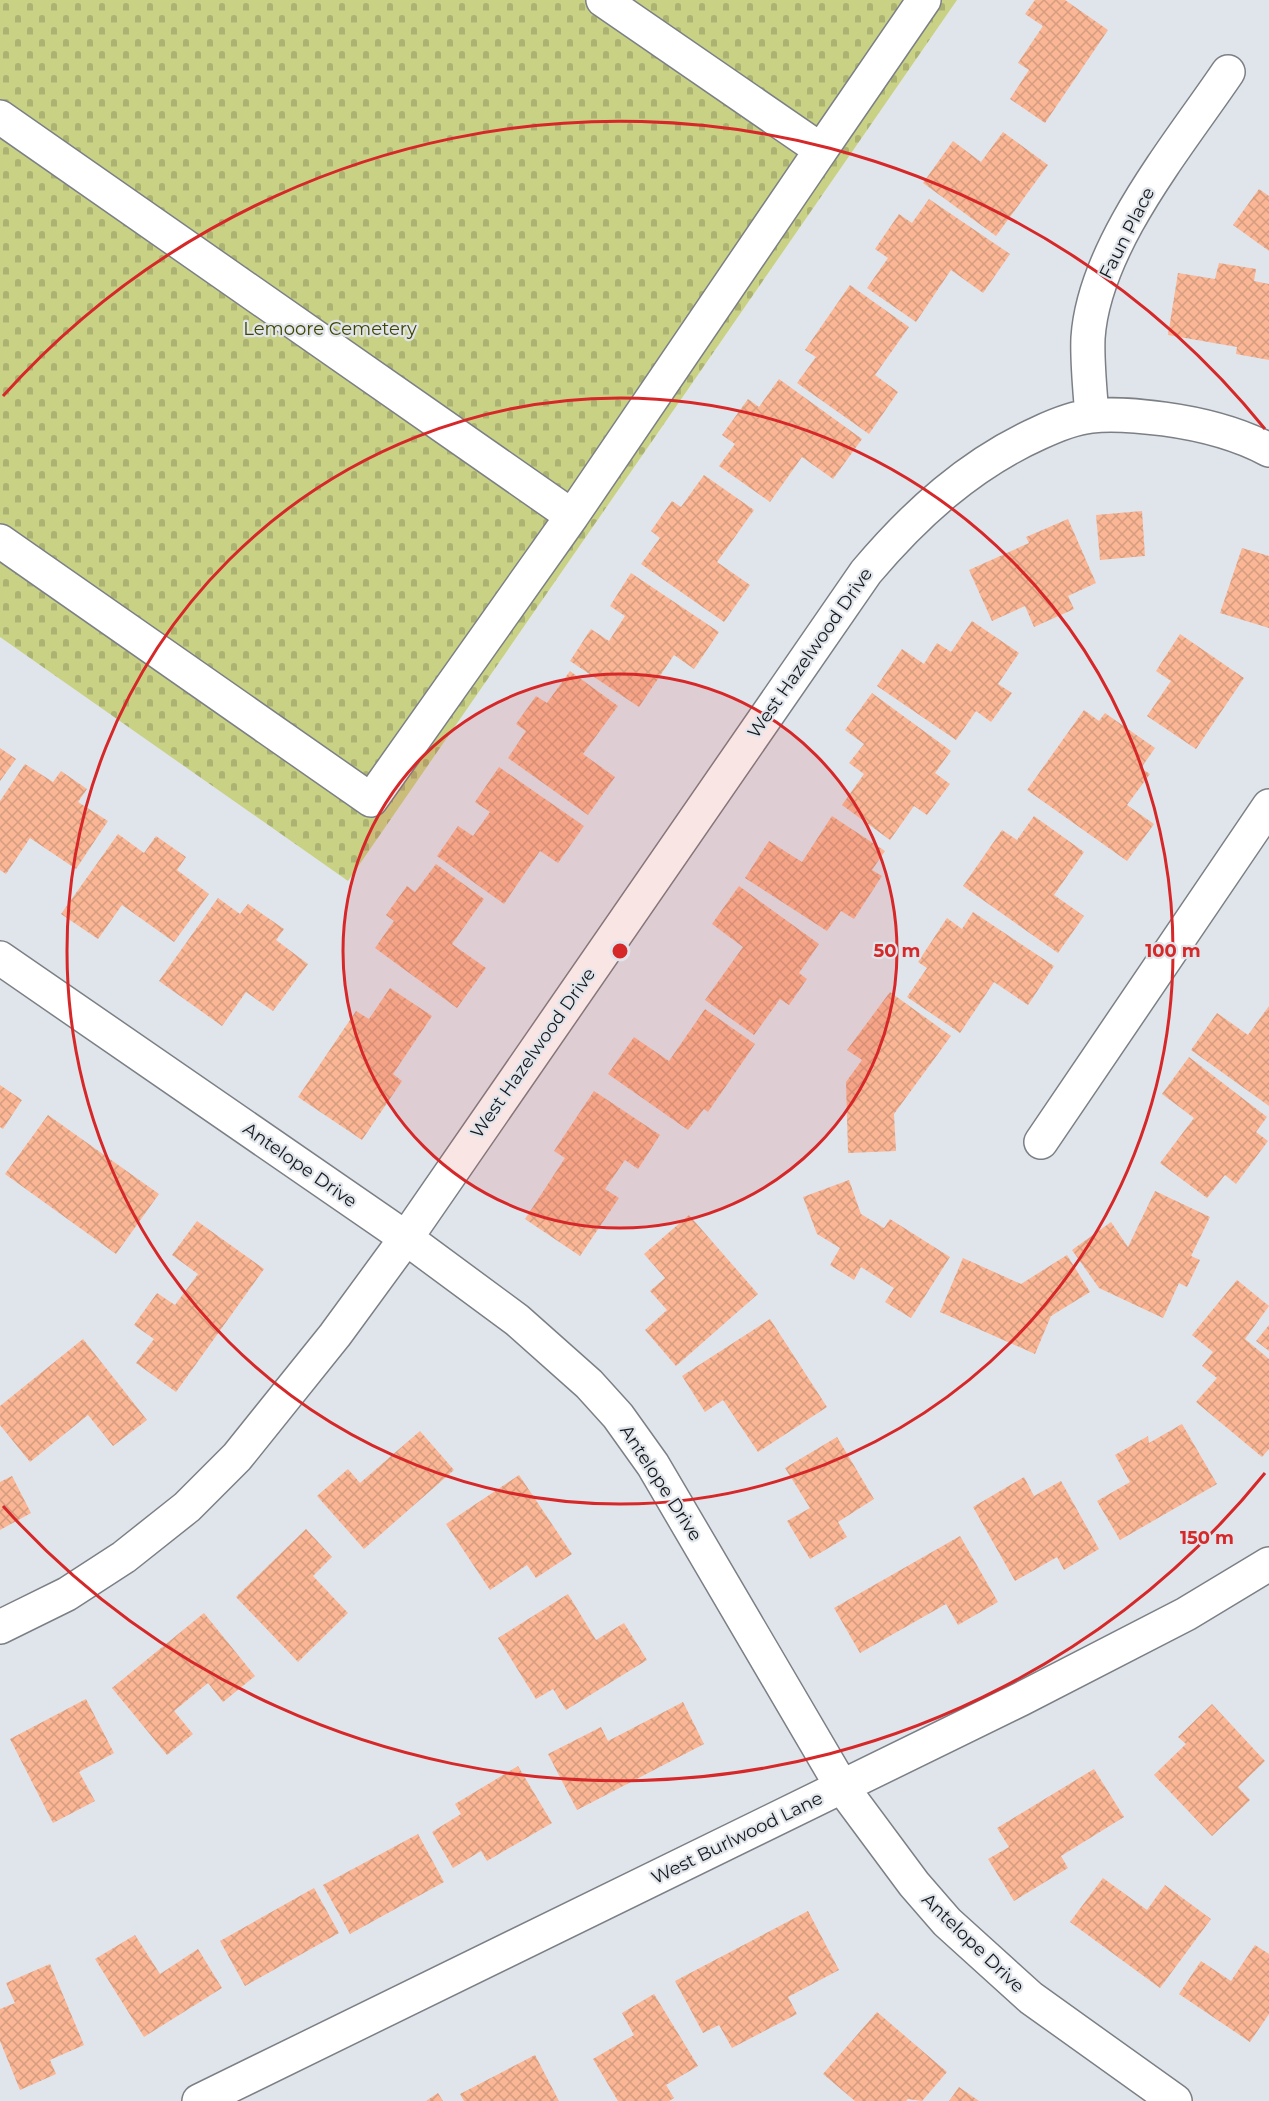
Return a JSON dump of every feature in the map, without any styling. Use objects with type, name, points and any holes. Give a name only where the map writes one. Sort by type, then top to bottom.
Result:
[{"type":"street","points":[[603,0],[821,150]]},
{"type":"street","points":[[0,541],[371,800],[572,516],[924,0]]},
{"type":"street","name":"Faun Place","points":[[1092,416],[1088,338],[1094,303],[1106,265],[1143,197],[1228,72]]},
{"type":"street","points":[[0,117],[572,516]]},
{"type":"street","name":"West Hazelwood Drive","points":[[0,1627],[67,1594],[124,1557],[187,1507],[237,1457],[335,1335],[406,1238],[866,572],[903,529],[943,492],[983,464],[1023,440],[1065,421],[1092,416],[1137,416],[1185,422],[1213,428],[1269,450]]},
{"type":"street","points":[[1041,1142],[1269,806]]},
{"type":"street","name":"Antelope Drive","points":[[0,958],[406,1238],[517,1320],[589,1384],[618,1416],[653,1465],[842,1787],[914,1884],[947,1922],[988,1962],[1073,2030],[1175,2101]]},
{"type":"street","name":"West Burlwood Lane","points":[[199,2101],[1021,1700],[1186,1614],[1248,1579],[1269,1564]]},
{"type":"green space","name":"Lemoore Cemetery","points":[[0,0],[957,0],[348,881],[0,637]]},
{"type":"building","points":[[1035,0],[1065,0],[1108,30],[1045,123],[1010,99],[1029,70],[1018,63],[1043,26],[1025,14]]},
{"type":"building","points":[[1003,132],[1048,165],[996,236],[923,183],[953,141],[981,162]]},
{"type":"building","points":[[1259,189],[1269,196],[1269,251],[1233,225]]},
{"type":"building","points":[[929,199],[1010,254],[983,293],[951,270],[916,322],[867,288],[888,258],[875,249],[899,214],[912,223]]},
{"type":"building","points":[[1219,263],[1256,269],[1254,281],[1269,284],[1269,360],[1236,354],[1237,347],[1168,335],[1178,273],[1215,279]]},
{"type":"building","points":[[850,285],[909,327],[875,375],[898,392],[869,434],[797,383],[816,357],[805,350]]},
{"type":"building","points":[[779,379],[862,439],[833,479],[802,457],[770,502],[719,466],[735,444],[722,435],[748,399],[759,407]]},
{"type":"building","points":[[704,475],[754,510],[717,562],[750,585],[724,622],[641,564],[660,538],[651,531],[672,501],[681,507]]},
{"type":"building","points":[[1142,511],[1145,556],[1100,560],[1096,515]]},
{"type":"building","points":[[1068,519],[1096,583],[1068,596],[1074,609],[1034,627],[1025,606],[992,621],[969,570],[1029,543],[1026,537]]},
{"type":"building","points":[[1242,548],[1269,556],[1269,628],[1220,613]]},
{"type":"building","points":[[631,573],[719,632],[694,669],[674,655],[639,707],[570,661],[591,629],[609,641],[625,616],[610,606]]},
{"type":"building","points":[[972,621],[1019,653],[998,684],[1012,693],[991,722],[976,711],[956,740],[877,686],[902,649],[924,664],[937,643],[951,652]]},
{"type":"building","points":[[1180,634],[1244,678],[1196,749],[1147,716],[1171,681],[1156,671]]},
{"type":"building","points":[[570,671],[618,706],[583,754],[615,777],[588,815],[508,758],[526,731],[516,724],[536,696],[547,703]]},
{"type":"building","points":[[872,693],[951,751],[935,773],[950,784],[927,815],[914,806],[890,840],[842,805],[864,774],[849,763],[864,744],[845,730]]},
{"type":"building","points":[[1084,710],[1099,721],[1105,713],[1155,748],[1141,768],[1150,774],[1127,805],[1154,824],[1127,861],[1027,790]]},
{"type":"building","points":[[0,748],[16,759],[0,781]]},
{"type":"building","points":[[25,764],[53,782],[61,771],[87,789],[78,802],[108,821],[76,869],[30,838],[6,874],[0,870],[0,801]]},
{"type":"building","points":[[499,767],[584,826],[558,863],[540,851],[504,904],[437,856],[458,826],[473,836],[490,812],[475,802]]},
{"type":"building","points":[[832,816],[885,851],[872,870],[882,876],[854,919],[841,911],[827,931],[745,878],[769,841],[802,862]]},
{"type":"building","points":[[1034,816],[1084,852],[1054,895],[1084,916],[1058,953],[963,886],[1002,830],[1017,840]]},
{"type":"building","points":[[118,834],[144,853],[156,836],[186,857],[177,870],[209,894],[174,942],[122,905],[98,939],[61,914]]},
{"type":"building","points":[[436,864],[484,899],[452,944],[486,968],[457,1008],[375,948],[394,921],[386,915],[407,886],[415,892]]},
{"type":"building","points":[[739,886],[819,944],[799,973],[807,979],[789,1005],[780,999],[754,1035],[705,1000],[743,947],[712,924]]},
{"type":"building","points":[[218,898],[240,914],[248,904],[284,929],[276,940],[308,964],[273,1011],[246,992],[222,1026],[159,981]]},
{"type":"building","points":[[973,912],[1054,966],[1028,1005],[994,982],[960,1033],[907,997],[927,968],[918,962],[947,918],[962,929]]},
{"type":"building","points":[[390,988],[432,1016],[393,1074],[402,1081],[362,1140],[298,1097],[356,1011],[369,1019]]},
{"type":"building","points":[[890,992],[951,1036],[894,1114],[896,1151],[848,1153],[846,1082],[862,1060],[847,1050]]},
{"type":"building","points":[[1269,1006],[1269,1106],[1191,1050],[1217,1013],[1248,1035]]},
{"type":"building","points":[[705,1009],[755,1044],[708,1112],[704,1109],[688,1130],[608,1074],[634,1037],[669,1061]]},
{"type":"building","points":[[1189,1057],[1267,1117],[1256,1132],[1268,1141],[1236,1184],[1225,1175],[1207,1198],[1160,1163],[1194,1118],[1162,1094]]},
{"type":"building","points":[[0,1085],[22,1100],[3,1129],[0,1127]]},
{"type":"building","points":[[594,1091],[660,1135],[638,1169],[625,1160],[605,1189],[619,1198],[580,1256],[525,1219],[565,1158],[554,1151]]},
{"type":"building","points":[[48,1115],[159,1194],[116,1254],[5,1174]]},
{"type":"building","points":[[849,1180],[861,1214],[884,1228],[890,1219],[950,1257],[911,1318],[885,1302],[894,1288],[861,1267],[854,1280],[830,1265],[840,1248],[817,1234],[803,1197]]},
{"type":"building","points":[[1155,1191],[1210,1217],[1191,1256],[1200,1260],[1187,1287],[1179,1283],[1163,1318],[1099,1288],[1072,1250],[1111,1222],[1128,1247]]},
{"type":"building","points":[[689,1215],[758,1294],[676,1366],[645,1330],[667,1310],[650,1291],[665,1278],[644,1254]]},
{"type":"building","points":[[197,1221],[264,1269],[176,1392],[136,1363],[154,1339],[134,1325],[157,1293],[175,1305],[198,1274],[172,1255]]},
{"type":"building","points":[[1067,1255],[1090,1292],[1051,1316],[1035,1354],[940,1312],[963,1258],[1021,1284]]},
{"type":"building","points":[[1237,1280],[1269,1306],[1245,1339],[1269,1359],[1269,1449],[1262,1457],[1196,1402],[1217,1378],[1202,1366],[1213,1352],[1192,1335]]},
{"type":"building","points":[[770,1319],[827,1407],[758,1452],[723,1400],[705,1412],[682,1376]]},
{"type":"building","points":[[1269,1325],[1269,1351],[1256,1341]]},
{"type":"building","points":[[83,1339],[147,1420],[113,1446],[88,1415],[30,1462],[0,1425],[0,1406]]},
{"type":"building","points":[[1182,1424],[1217,1484],[1120,1540],[1097,1501],[1130,1482],[1115,1455],[1148,1436],[1149,1443]]},
{"type":"building","points":[[420,1431],[454,1470],[364,1549],[317,1496],[348,1469],[360,1483]]},
{"type":"building","points":[[837,1437],[874,1499],[838,1522],[847,1537],[810,1559],[787,1521],[810,1508],[785,1468]]},
{"type":"building","points":[[519,1475],[572,1554],[536,1578],[527,1565],[490,1590],[446,1524]]},
{"type":"building","points":[[12,1476],[31,1513],[0,1530],[0,1482]]},
{"type":"building","points":[[1024,1477],[1034,1496],[1061,1481],[1099,1549],[1064,1570],[1057,1557],[1015,1581],[973,1507]]},
{"type":"building","points":[[306,1529],[332,1557],[313,1576],[348,1613],[298,1662],[236,1597]]},
{"type":"building","points":[[960,1536],[998,1602],[958,1625],[946,1604],[860,1653],[834,1608]]},
{"type":"building","points":[[568,1594],[596,1640],[624,1623],[647,1660],[566,1710],[553,1689],[536,1699],[498,1638]]},
{"type":"building","points":[[204,1613],[255,1676],[223,1702],[208,1683],[174,1711],[193,1734],[167,1755],[112,1688]]},
{"type":"building","points":[[86,1699],[114,1753],[79,1772],[95,1801],[53,1823],[10,1739]]},
{"type":"building","points":[[683,1702],[704,1744],[577,1810],[548,1754],[601,1727],[608,1741]]},
{"type":"building","points":[[1212,1704],[1265,1761],[1238,1787],[1250,1800],[1212,1836],[1154,1775],[1186,1744],[1178,1737]]},
{"type":"building","points":[[518,1766],[552,1823],[487,1861],[481,1851],[453,1868],[432,1832],[461,1814],[455,1804]]},
{"type":"building","points":[[1094,1769],[1124,1817],[1061,1856],[1068,1868],[1014,1901],[988,1859],[1009,1847],[997,1828]]},
{"type":"building","points":[[418,1834],[444,1882],[350,1934],[323,1885]]},
{"type":"building","points":[[1103,1878],[1147,1910],[1165,1885],[1211,1919],[1160,1988],[1070,1922]]},
{"type":"building","points":[[314,1888],[339,1933],[245,1986],[220,1941]]},
{"type":"building","points":[[808,1911],[839,1970],[788,1997],[797,2014],[732,2048],[719,2025],[703,2033],[675,1981]]},
{"type":"building","points":[[135,1935],[160,1974],[198,1949],[222,1988],[144,2037],[95,1959]]},
{"type":"building","points":[[1255,1945],[1269,1954],[1269,2014],[1250,2042],[1179,1994],[1201,1961],[1231,1981]]},
{"type":"building","points":[[50,1964],[84,2045],[50,2060],[56,2074],[20,2090],[0,2041],[0,2009],[15,2003],[6,1983]]},
{"type":"building","points":[[654,1994],[698,2066],[666,2085],[674,2098],[669,2101],[618,2101],[593,2059],[634,2035],[622,2013]]},
{"type":"building","points":[[877,2012],[947,2072],[922,2101],[908,2099],[906,2101],[855,2101],[823,2074]]},
{"type":"building","points":[[535,2055],[559,2101],[464,2101],[460,2094]]},
{"type":"building","points":[[959,2087],[979,2101],[949,2101]]},
{"type":"building","points":[[438,2093],[443,2101],[426,2101]]}]
